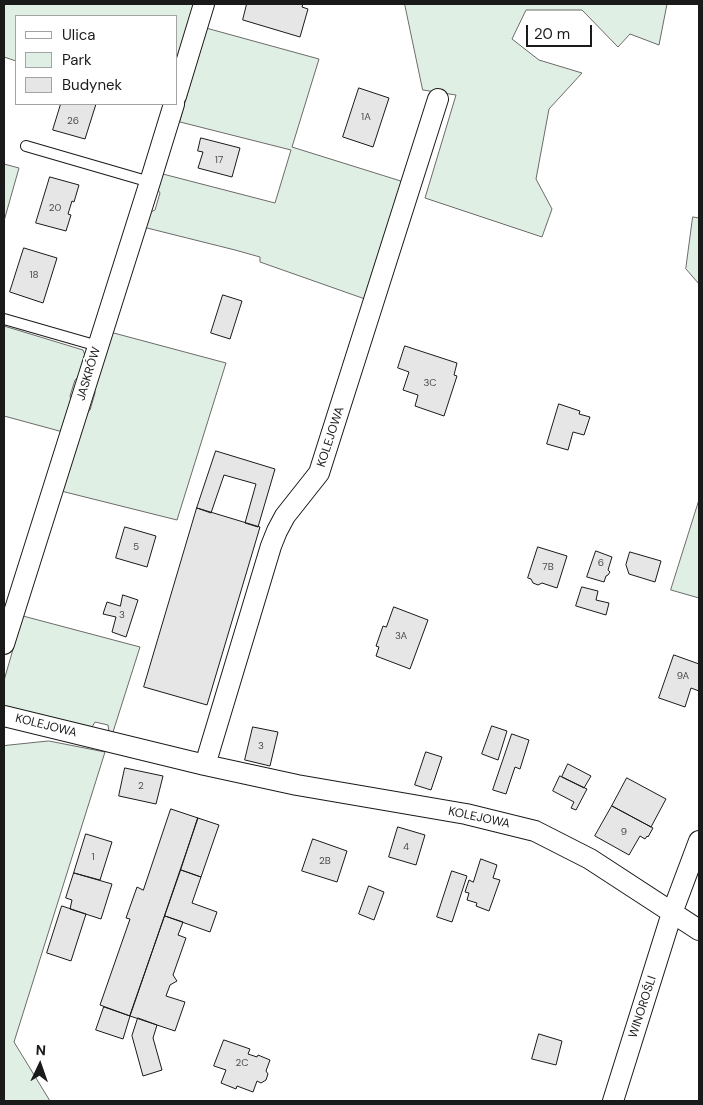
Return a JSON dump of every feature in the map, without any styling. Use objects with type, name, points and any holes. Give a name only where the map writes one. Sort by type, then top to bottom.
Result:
[{"type":"street","points":[[178,89],[204,4]]},
{"type":"street","name":"KOLEJOWA","points":[[205,765],[277,530],[285,516],[319,473],[438,100]]},
{"type":"street","name":"JASKRÓW","points":[[4,644],[174,105]]},
{"type":"street","name":"KOLEJOWA","points":[[4,716],[205,765],[297,785],[466,814],[535,831],[590,859],[699,930]]},
{"type":"street","name":"WINOROŚLI","points":[[613,1101],[672,913],[699,840]]},
{"type":"lane","points":[[26,146],[150,182]]},
{"type":"lane","points":[[4,318],[98,346]]},
{"type":"green space","points":[[4,4],[200,4],[178,74],[178,15],[15,15],[15,61],[4,57]]},
{"type":"green space","points":[[405,4],[667,4],[659,45],[630,34],[618,47],[582,10],[526,10],[512,39],[539,60],[582,73],[549,109],[536,179],[552,209],[542,237],[425,198],[456,95],[423,90]]},
{"type":"green space","points":[[206,28],[319,59],[292,147],[404,182],[365,299],[260,262],[260,257],[143,227],[147,214],[155,210],[160,193],[155,185],[159,173],[275,203],[291,150],[180,122]]},
{"type":"green space","points":[[4,164],[19,168],[4,221]]},
{"type":"green space","points":[[693,217],[699,218],[699,284],[686,269]]},
{"type":"green space","points":[[4,326],[83,350],[86,358],[81,375],[75,380],[70,396],[72,404],[63,432],[4,416]]},
{"type":"green space","points":[[110,332],[226,363],[177,520],[61,491],[84,415],[90,410],[95,393],[94,382]]},
{"type":"green space","points":[[699,500],[699,598],[671,590]]},
{"type":"green space","points":[[23,616],[140,647],[113,732],[109,732],[108,725],[95,722],[92,727],[5,707],[4,681]]},
{"type":"green space","points":[[49,741],[105,752],[14,1042],[50,1101],[4,1101],[4,746]]},
{"type":"building","points":[[247,4],[303,4],[302,7],[308,9],[300,37],[243,20]]},
{"type":"building","points":[[359,88],[389,98],[373,147],[343,137]]},
{"type":"building","points":[[61,105],[96,105],[85,139],[53,130]]},
{"type":"building","points":[[201,138],[240,148],[232,177],[198,168],[203,152],[198,151]]},
{"type":"building","points":[[50,177],[79,185],[68,214],[71,215],[66,231],[36,223]]},
{"type":"building","points":[[24,248],[57,258],[43,303],[10,292]]},
{"type":"building","points":[[223,295],[242,301],[230,339],[211,333]]},
{"type":"building","points":[[405,346],[457,363],[454,375],[457,376],[444,416],[415,406],[418,395],[403,390],[409,372],[398,368]]},
{"type":"building","points":[[559,404],[580,411],[579,414],[590,417],[584,435],[573,432],[568,450],[547,444]]},
{"type":"building","points":[[216,451],[275,469],[258,527],[245,523],[256,484],[224,475],[211,513],[197,508]]},
{"type":"building","points":[[197,508],[260,527],[207,705],[144,687]]},
{"type":"building","points":[[125,527],[156,536],[147,567],[116,558]]},
{"type":"building","points":[[538,547],[567,556],[557,588],[542,583],[538,585],[528,578]]},
{"type":"building","points":[[596,551],[612,557],[608,570],[610,572],[604,582],[587,577]]},
{"type":"building","points":[[630,552],[661,561],[655,582],[629,574],[626,565]]},
{"type":"building","points":[[582,587],[598,591],[596,600],[609,603],[606,615],[576,606]]},
{"type":"building","points":[[123,595],[138,600],[126,637],[112,632],[116,617],[103,614],[107,602],[120,606]]},
{"type":"building","points":[[394,607],[428,620],[410,669],[376,656],[379,647],[376,646],[383,626],[386,627]]},
{"type":"building","points":[[674,655],[699,664],[699,691],[691,688],[685,707],[659,698]]},
{"type":"building","points":[[492,726],[507,731],[498,760],[482,754]]},
{"type":"building","points":[[253,727],[278,732],[270,766],[245,760]]},
{"type":"building","points":[[512,734],[529,740],[520,769],[515,767],[506,794],[493,790]]},
{"type":"building","points":[[426,752],[442,757],[431,790],[415,785]]},
{"type":"building","points":[[568,764],[591,776],[584,788],[562,777]]},
{"type":"building","points":[[125,768],[163,776],[156,804],[119,796]]},
{"type":"building","points":[[560,776],[587,789],[576,810],[571,808],[574,802],[553,791]]},
{"type":"building","points":[[627,778],[666,799],[651,827],[612,806]]},
{"type":"building","points":[[612,806],[653,828],[645,839],[640,836],[629,855],[595,836]]},
{"type":"building","points":[[171,809],[198,818],[130,1016],[100,1005],[130,919],[126,918],[137,887],[143,890]]},
{"type":"building","points":[[198,818],[219,825],[201,877],[181,870]]},
{"type":"building","points":[[398,827],[425,835],[416,865],[389,857]]},
{"type":"building","points":[[86,834],[112,842],[100,880],[74,873]]},
{"type":"building","points":[[313,839],[347,851],[337,882],[302,871]]},
{"type":"building","points":[[481,859],[497,865],[493,878],[500,880],[489,911],[476,906],[477,903],[467,900],[469,893],[465,892],[469,880],[473,882]]},
{"type":"building","points":[[181,870],[201,877],[192,903],[217,912],[210,932],[165,916]]},
{"type":"building","points":[[452,871],[467,876],[452,922],[437,917]]},
{"type":"building","points":[[74,873],[112,884],[101,919],[70,909],[72,900],[66,898]]},
{"type":"building","points":[[369,886],[384,892],[374,920],[359,914]]},
{"type":"building","points":[[62,906],[86,914],[71,961],[47,953]]},
{"type":"building","points":[[165,916],[183,922],[178,935],[186,938],[173,975],[177,981],[170,985],[166,996],[185,1002],[175,1031],[130,1016]]},
{"type":"building","points":[[104,1007],[130,1016],[123,1039],[96,1030]]},
{"type":"building","points":[[138,1018],[157,1025],[153,1038],[162,1070],[143,1076],[132,1036]]},
{"type":"building","points":[[539,1034],[562,1041],[556,1065],[532,1059]]},
{"type":"building","points":[[224,1040],[250,1049],[248,1054],[257,1057],[258,1055],[270,1060],[266,1071],[268,1074],[266,1080],[261,1083],[257,1081],[253,1092],[237,1086],[236,1089],[221,1083],[226,1070],[214,1066]]}]
